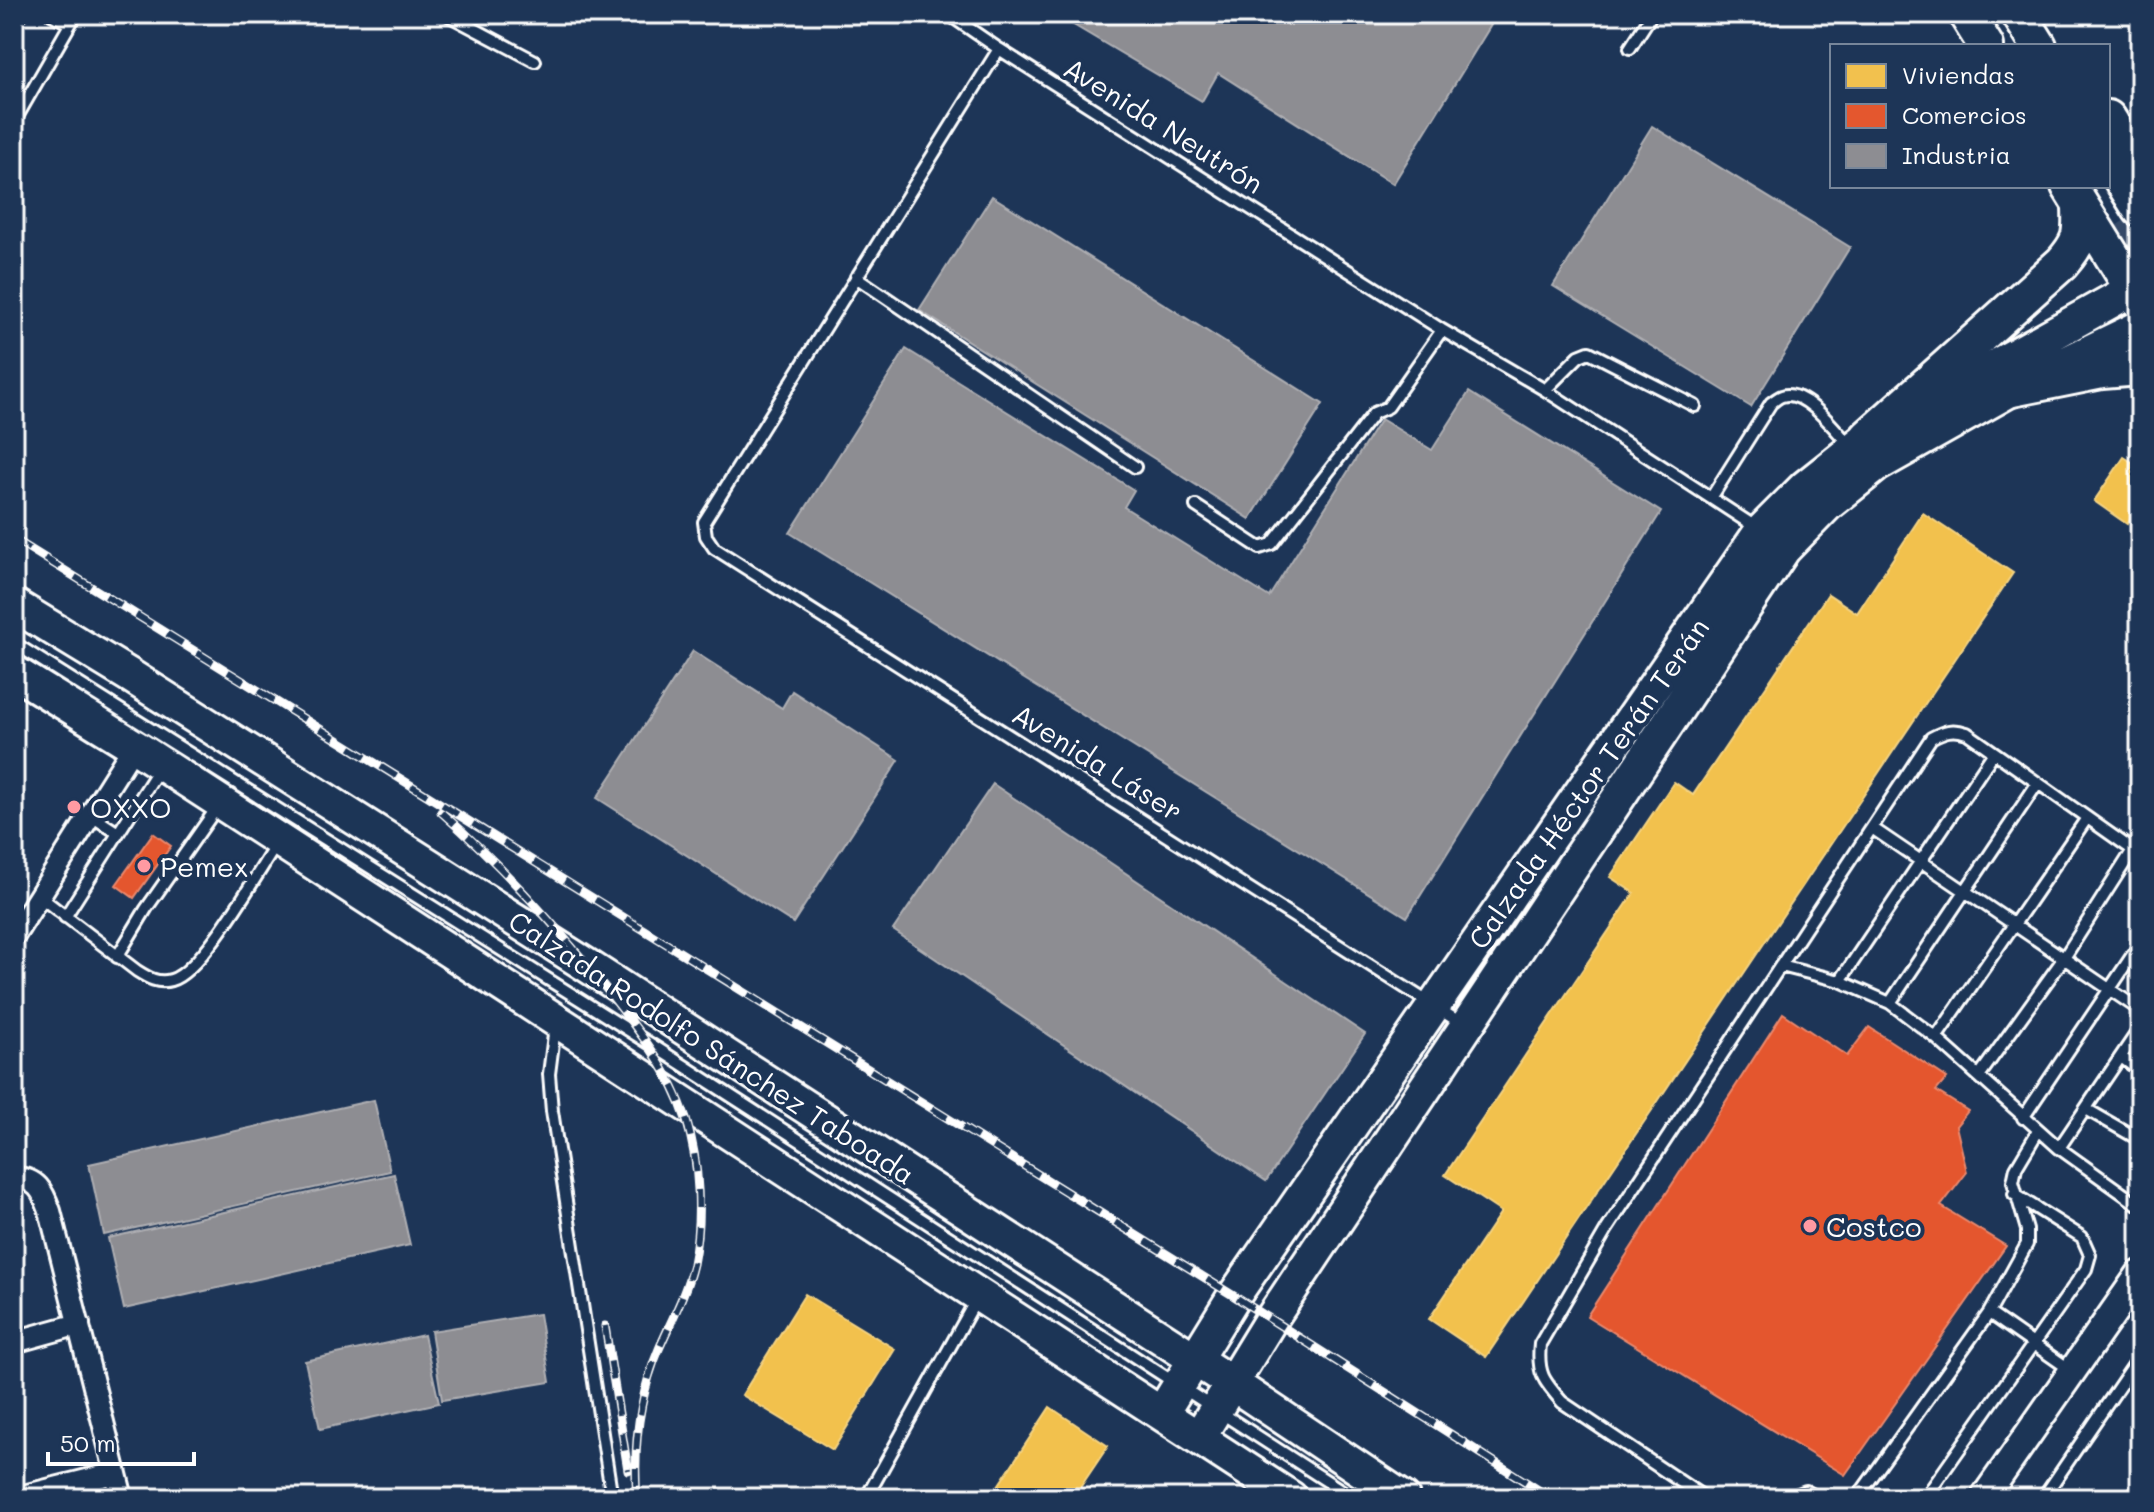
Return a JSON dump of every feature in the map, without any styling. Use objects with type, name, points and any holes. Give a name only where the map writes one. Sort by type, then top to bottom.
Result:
[{"type":"highway","points":[[1966,14],[1985,44]]},
{"type":"highway","points":[[1993,14],[2011,44]]},
{"type":"highway","points":[[2019,14],[2038,44]]},
{"type":"highway","points":[[2046,14],[2064,44]]},
{"type":"highway","points":[[2124,150],[2128,217]]},
{"type":"highway","points":[[2081,193],[2128,217]]},
{"type":"highway","points":[[2081,193],[2138,291]]},
{"type":"highway","points":[[1860,443],[2062,263],[2076,247],[2081,235],[2081,193]]},
{"type":"highway","points":[[2012,389],[2102,371],[2140,368]]},
{"type":"main road","name":"Calzada Héctor Terán Terán","points":[[1199,1437],[1270,1321],[1466,1027],[1805,487],[1860,443],[2138,291]]},
{"type":"main road","name":"Calzada Héctor Terán Terán","points":[[1162,1413],[1234,1296],[1435,1004],[1773,540],[1827,505],[1877,465],[2012,389],[2140,327]]},
{"type":"main road","name":"Calzada Rodolfo Sánchez Taboada","points":[[14,605],[588,966],[1188,1373],[1403,1498]]},
{"type":"main road","points":[[14,672],[162,764],[1291,1498]]},
{"type":"street","points":[[14,936],[134,746]]},
{"type":"street","points":[[15,1178],[36,1183],[43,1192],[122,1498]]},
{"type":"street","points":[[1984,1498],[2140,1274]]},
{"type":"street","points":[[14,1342],[79,1324]]},
{"type":"street","points":[[15,1498],[115,1473]]},
{"type":"lane","points":[[14,19],[22,14]]},
{"type":"lane","points":[[14,122],[73,19],[51,14]]},
{"type":"lane","points":[[446,14],[535,61]]},
{"type":"lane","name":"Avenida Neutrón","points":[[948,14],[1442,330],[1545,390],[1773,540]]},
{"type":"lane","points":[[1630,48],[1652,14]]},
{"type":"lane","points":[[999,49],[856,277],[1135,467]]},
{"type":"lane","name":"Avenida Láser","points":[[856,277],[704,522],[706,536],[714,548],[1435,1004],[1466,1027]]},
{"type":"lane","points":[[1196,506],[1260,548],[1272,544],[1374,413],[1388,407],[1442,330]]},
{"type":"lane","points":[[1545,390],[1579,356],[1589,352],[1695,406]]},
{"type":"lane","points":[[1711,498],[1771,403],[1781,396],[1792,395],[1806,402],[1860,443]]},
{"type":"lane","points":[[14,643],[623,1027],[1188,1373]]},
{"type":"lane","points":[[1705,1498],[1562,1402],[1543,1381],[1538,1364],[1540,1344],[1607,1229],[1931,738],[1944,731],[1967,733],[2137,853],[1979,1076]]},
{"type":"lane","points":[[1840,981],[1993,754]]},
{"type":"lane","points":[[65,917],[162,764]]},
{"type":"lane","points":[[1890,1003],[2037,784]]},
{"type":"lane","points":[[117,957],[146,909],[220,802]]},
{"type":"lane","points":[[90,815],[118,833]]},
{"type":"lane","points":[[1936,1038],[2087,818]]},
{"type":"lane","points":[[1872,828],[2140,1010]]},
{"type":"lane","points":[[39,896],[117,957],[153,980],[173,980],[183,975],[205,951],[279,840]]},
{"type":"lane","points":[[2023,1118],[2140,944]]},
{"type":"lane","points":[[1781,966],[1840,981],[1890,1003],[1936,1038],[2038,1131],[2140,1206]]},
{"type":"lane","points":[[556,1021],[549,1074],[552,1111],[612,1498]]},
{"type":"lane","points":[[2059,1148],[2140,1028]]},
{"type":"lane","points":[[2121,1057],[2140,1071]]},
{"type":"lane","points":[[2086,1109],[2140,1140]]},
{"type":"lane","points":[[1857,1498],[1989,1313],[2027,1244],[2027,1230],[2013,1182],[2016,1168],[2038,1131]]},
{"type":"lane","points":[[1925,1498],[2086,1269],[2090,1255],[2082,1237],[2014,1194]]},
{"type":"lane","points":[[866,1498],[979,1294]]},
{"type":"lane","points":[[1989,1313],[2072,1371]]},
{"type":"lane","points":[[2043,1498],[2140,1356]]},
{"type":"lane","points":[[1225,1396],[1353,1498]]},
{"type":"lane","points":[[1788,1498],[1806,1491],[1818,1498]]},
{"type":"building: Viviendas","points":[[2124,457],[2140,467],[2140,505],[2127,524],[2094,501]]},
{"type":"building: Viviendas","points":[[1923,513],[2013,573],[1486,1357],[1429,1319],[1501,1212],[1445,1175],[1634,893],[1610,877],[1674,782],[1693,795],[1828,594],[1857,613]]},
{"type":"building: Viviendas","points":[[805,1294],[895,1349],[833,1450],[742,1395]]},
{"type":"building: Viviendas","points":[[1050,1407],[1108,1446],[1073,1498],[990,1498]]},
{"type":"building: Comercios","name":"Pemex","points":[[153,833],[171,846],[134,898],[116,885]]},
{"type":"building: Comercios","name":"Costco","points":[[1783,1013],[1847,1056],[1869,1027],[1947,1078],[1936,1091],[1968,1111],[1956,1126],[1967,1172],[1941,1206],[2006,1246],[1845,1475],[1587,1316]]},
{"type":"building: Industria","points":[[1055,14],[1474,14],[1491,25],[1393,184],[1218,73],[1202,101]]},
{"type":"building: Industria","points":[[1652,126],[1850,247],[1751,407],[1553,286]]},
{"type":"building: Industria","points":[[992,196],[1323,404],[1250,519],[919,310]]},
{"type":"building: Industria","points":[[906,349],[1134,490],[1124,507],[1269,597],[1381,419],[1432,450],[1469,392],[1661,512],[1407,917],[790,533]]},
{"type":"building: Industria","points":[[693,651],[782,708],[792,691],[899,760],[793,923],[597,798]]},
{"type":"building: Industria","points":[[993,784],[1365,1034],[1266,1181],[893,930]]},
{"type":"building: Industria","points":[[374,1100],[390,1171],[104,1235],[89,1164]]},
{"type":"building: Industria","points":[[394,1174],[410,1245],[124,1309],[108,1238]]},
{"type":"building: Industria","points":[[539,1314],[550,1382],[442,1400],[431,1331]]},
{"type":"building: Industria","points":[[424,1335],[439,1403],[320,1429],[305,1361]]},
{"type":"tunnel","points":[[2117,225],[2140,264]]},
{"type":"railway","points":[[14,539],[1234,1296],[1551,1498]]},
{"type":"railway","points":[[441,812],[549,920],[631,1021],[671,1084],[691,1136],[697,1173],[696,1247],[686,1286],[652,1367],[642,1403],[637,1441],[637,1498]]},
{"type":"railway","points":[[605,1326],[628,1470]]},
{"type":"place","name":"OXXO","points":[[74,807]]},
{"type":"place","name":"Pemex","points":[[144,866]]},
{"type":"place","name":"Costco","points":[[1810,1226]]}]
